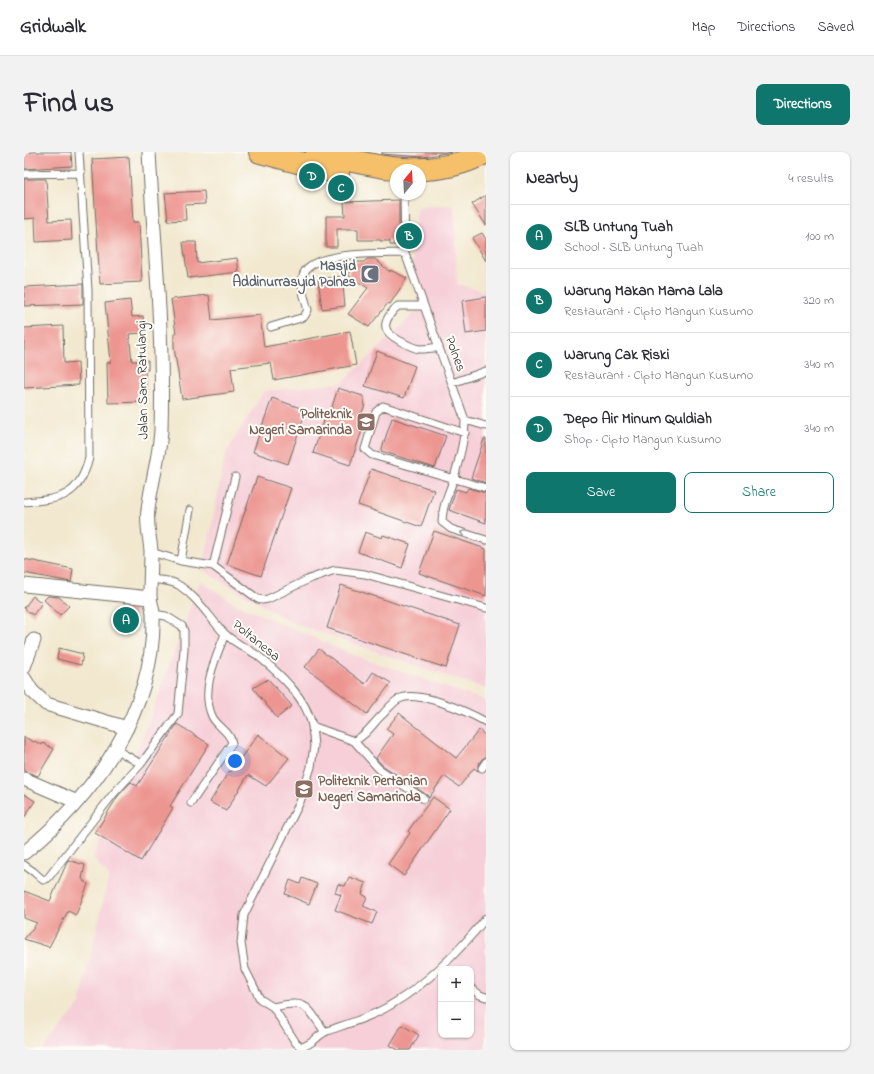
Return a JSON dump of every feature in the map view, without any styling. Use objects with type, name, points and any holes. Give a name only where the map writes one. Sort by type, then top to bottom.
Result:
[{"type":"highway","points":[[260,152],[359,178],[390,181]]},
{"type":"highway","points":[[317,152],[364,165],[402,169],[453,167],[486,152]]},
{"type":"highway","points":[[426,181],[457,177],[486,165]]},
{"type":"street","name":"Jalan Sam Ratulangi","points":[[24,853],[58,822],[88,787],[115,749],[135,712],[149,663],[153,614],[150,598],[151,552],[147,512],[161,430],[160,353],[149,152]]},
{"type":"street","points":[[24,585],[150,598]]},
{"type":"street","points":[[24,667],[34,640]]},
{"type":"street","points":[[24,678],[32,691],[46,704],[127,728]]},
{"type":"street","points":[[24,779],[75,801]]},
{"type":"lane","points":[[24,502],[55,499],[69,494],[78,484],[86,470],[89,458],[88,290],[79,152]]},
{"type":"lane","points":[[24,174],[81,173]]},
{"type":"lane","name":"Polnes","points":[[404,200],[405,253],[465,420],[465,432],[454,478],[442,512],[442,522],[451,529],[486,540]]},
{"type":"lane","points":[[271,327],[304,317],[308,310],[302,286],[304,272],[316,261],[350,255],[405,253]]},
{"type":"lane","points":[[424,306],[398,306],[387,321],[386,328],[388,332],[412,347],[420,349],[439,347]]},
{"type":"lane","points":[[452,383],[486,371]]},
{"type":"lane","points":[[465,432],[383,406],[376,412],[365,449],[372,455],[486,488]]},
{"type":"lane","points":[[465,420],[486,426]]},
{"type":"lane","points":[[213,566],[235,477]]},
{"type":"lane","points":[[181,561],[190,510]]},
{"type":"lane","points":[[151,552],[181,561],[213,566],[258,599],[262,600],[309,579],[335,570],[365,574],[486,608]]},
{"type":"lane","name":"Poltanesa","points":[[150,579],[164,580],[179,585],[202,606],[225,634],[257,656],[287,683],[300,698],[310,714],[314,746],[311,768],[300,802],[244,915],[241,943],[245,969],[260,999],[273,1007],[296,1043],[301,1048]]},
{"type":"lane","points":[[24,865],[45,881],[114,793],[141,764],[178,714],[184,650],[184,631],[182,626],[166,616],[153,614]]},
{"type":"lane","points":[[191,803],[232,743],[231,737],[212,717],[208,701],[210,677],[225,634]]},
{"type":"lane","points":[[354,741],[362,738],[373,724],[398,699],[411,696],[433,700],[486,722]]},
{"type":"lane","points":[[312,726],[354,741],[379,769],[424,799]]},
{"type":"lane","points":[[115,749],[141,764]]},
{"type":"lane","points":[[445,966],[486,918]]},
{"type":"lane","points":[[301,1048],[308,1046],[325,1032],[365,1018],[394,1004],[438,971]]},
{"type":"lane","points":[[474,990],[486,997]]},
{"type":"lane","points":[[273,1007],[291,1003],[298,1003],[306,1006],[325,1032]]},
{"type":"shaded area","name":"Politeknik Negeri Samarinda","points":[[454,205],[457,284],[486,292],[486,689],[293,623],[203,570],[226,453],[264,391],[342,383],[419,309],[412,254],[417,207]]},
{"type":"shaded area","name":"Politeknik Pertanian Negeri Samarinda","points":[[200,581],[236,604],[353,655],[486,701],[486,1050],[43,1050],[80,1004],[109,876],[93,859],[150,718]]},
{"type":"building","points":[[24,152],[71,152],[72,166],[24,169]]},
{"type":"building","points":[[382,152],[452,152],[423,157],[382,154]]},
{"type":"building","points":[[129,157],[133,222],[139,222],[142,282],[100,284],[92,159]]},
{"type":"building","points":[[24,179],[46,179],[49,221],[71,220],[72,240],[36,242],[35,218],[24,219]]},
{"type":"building","points":[[204,191],[205,204],[185,205],[186,220],[168,221],[165,193]]},
{"type":"building","points":[[486,195],[486,225],[472,204]]},
{"type":"building","points":[[399,200],[399,245],[390,245],[390,241],[358,240],[358,229],[337,229],[337,247],[326,247],[326,216],[345,216],[344,202]]},
{"type":"building","points":[[482,233],[486,239],[486,261],[472,238]]},
{"type":"building","points":[[183,242],[196,242],[197,263],[237,258],[239,272],[188,278]]},
{"type":"building","points":[[367,259],[375,259],[390,272],[390,270],[407,278],[390,304],[388,303],[369,327],[348,314],[368,288],[349,276],[349,262],[364,262]]},
{"type":"building","points":[[342,276],[345,306],[322,309],[318,279]]},
{"type":"building","points":[[83,284],[83,304],[24,306],[24,287]]},
{"type":"building","points":[[209,295],[212,320],[260,315],[264,347],[350,331],[356,365],[274,380],[271,363],[231,368],[234,392],[182,399],[174,347],[174,334],[176,334],[171,299]]},
{"type":"building","points":[[486,297],[486,331],[466,334],[462,301]]},
{"type":"building","points":[[130,300],[132,317],[143,316],[144,333],[129,334],[132,361],[148,361],[148,370],[145,370],[147,402],[108,403],[107,363],[111,362],[105,303]]},
{"type":"building","points":[[63,326],[64,363],[78,362],[79,385],[24,388],[24,328]]},
{"type":"building","points":[[377,351],[415,366],[404,398],[365,386]]},
{"type":"building","points":[[338,388],[363,396],[365,405],[359,420],[365,422],[350,465],[313,453],[328,409],[331,410]]},
{"type":"building","points":[[272,398],[306,410],[288,464],[253,452]]},
{"type":"building","points":[[392,418],[446,436],[435,468],[381,451]]},
{"type":"building","points":[[484,439],[486,439],[486,483],[471,478]]},
{"type":"building","points":[[371,469],[434,490],[421,527],[358,505]]},
{"type":"building","points":[[257,477],[291,488],[261,576],[227,564]]},
{"type":"building","points":[[468,488],[486,493],[486,523],[449,510],[456,489],[466,492]]},
{"type":"building","points":[[434,531],[486,549],[486,596],[419,573]]},
{"type":"building","points":[[365,532],[382,538],[383,535],[410,544],[402,568],[358,552]]},
{"type":"building","points":[[24,559],[73,569],[71,582],[24,573]]},
{"type":"building","points":[[341,585],[460,625],[446,668],[327,628]]},
{"type":"building","points":[[33,596],[42,603],[33,615],[24,608]]},
{"type":"building","points":[[48,596],[59,597],[69,606],[60,615],[44,600]]},
{"type":"building","points":[[123,607],[136,610],[129,633],[117,630]]},
{"type":"building","points":[[59,648],[83,654],[81,665],[57,659]]},
{"type":"building","points":[[319,649],[365,684],[373,672],[391,683],[367,714],[305,667]]},
{"type":"building","points":[[268,679],[292,706],[277,718],[253,688]]},
{"type":"building","points":[[399,713],[456,758],[479,730],[486,736],[486,757],[482,759],[478,765],[478,771],[474,768],[459,787],[444,776],[429,798],[427,795],[382,765],[376,758],[393,734],[386,729]]},
{"type":"building","points":[[177,724],[209,744],[170,806],[173,808],[141,861],[95,833],[118,796],[131,782],[137,786]]},
{"type":"building","points":[[258,734],[289,758],[266,786],[248,775],[226,811],[210,802],[229,771],[231,772]]},
{"type":"building","points":[[24,737],[42,745],[43,743],[54,749],[38,776],[24,771]]},
{"type":"building","points":[[24,794],[35,801],[24,818]]},
{"type":"building","points":[[433,797],[450,809],[404,876],[388,864],[410,833],[408,831]]},
{"type":"building","points":[[68,860],[85,865],[82,879],[88,884],[76,915],[68,911],[49,947],[24,939],[37,923],[24,918],[24,891],[50,901]]},
{"type":"building","points":[[349,877],[366,883],[362,894],[367,897],[363,906],[377,912],[372,924],[335,910],[341,895],[335,893],[338,884],[345,886]]},
{"type":"building","points":[[302,878],[317,884],[309,904],[285,894],[290,880],[300,884]]},
{"type":"building","points":[[402,1025],[419,1035],[410,1050],[398,1050],[390,1045]]},
{"type":"place","name":"Depo Air Minum Quldiah","points":[[312,176]]},
{"type":"place","name":"Warung Cak Riski","points":[[341,188]]},
{"type":"place","name":"Warung Makan Mama Lala","points":[[409,236]]},
{"type":"place","name":"Masjid Addinurrasyid Polnes","points":[[370,274]]},
{"type":"place","name":"Politeknik Negeri Samarinda","points":[[366,422]]},
{"type":"place","name":"SLB Untung Tuah","points":[[126,620]]},
{"type":"place","name":"Politeknik Pertanian Negeri Samarinda","points":[[304,789]]}]
